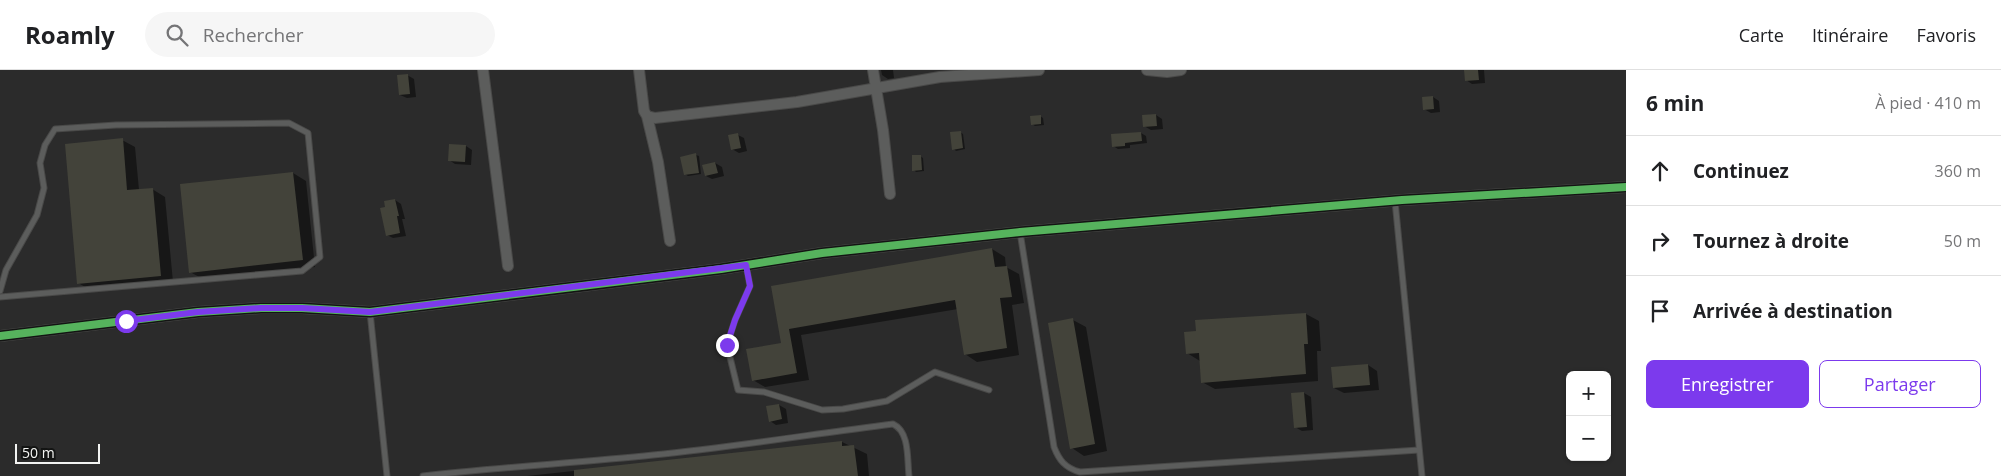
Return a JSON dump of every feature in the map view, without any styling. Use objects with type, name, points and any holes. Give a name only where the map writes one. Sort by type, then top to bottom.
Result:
[{"type":"street","points":[[483,70],[508,266]]},
{"type":"street","points":[[639,70],[644,111],[647,116],[658,162],[670,241]]},
{"type":"street","points":[[873,70],[877,88],[890,194]]},
{"type":"street","points":[[647,116],[655,118],[797,102],[940,77],[1039,70]]},
{"type":"street","points":[[1146,70],[1167,72],[1180,70]]},
{"type":"street","points":[[0,336],[198,312],[243,309],[302,308],[370,312],[746,265],[822,253],[1020,232],[1394,201],[1626,187]]},
{"type":"lane","points":[[0,291],[6,270],[37,215],[44,188],[40,163],[46,145],[55,129],[125,125],[289,123],[308,133],[320,257],[302,271],[0,297]]},
{"type":"lane","points":[[1394,201],[1422,476]]},
{"type":"lane","points":[[1020,232],[1054,447],[1059,458],[1069,468],[1080,472],[1419,450]]},
{"type":"lane","points":[[746,265],[750,286],[735,320],[727,345],[738,390],[764,392],[822,410],[842,409],[887,401],[935,372],[989,390]]},
{"type":"lane","points":[[370,312],[387,476]]},
{"type":"lane","points":[[423,476],[662,454],[893,424],[900,428],[905,436],[909,476]]},
{"type":"building","points":[[1464,70],[1478,70],[1479,80],[1465,81]]},
{"type":"building","points":[[408,74],[410,94],[399,95],[397,75]]},
{"type":"building","points":[[1433,96],[1434,109],[1423,110],[1422,97]]},
{"type":"building","points":[[1156,114],[1157,126],[1143,127],[1142,115]]},
{"type":"building","points":[[1041,115],[1041,124],[1031,125],[1030,116]]},
{"type":"building","points":[[961,131],[963,148],[952,150],[950,132]]},
{"type":"building","points":[[1141,132],[1142,141],[1125,143],[1125,146],[1112,147],[1111,134]]},
{"type":"building","points":[[738,133],[741,148],[731,150],[728,135]]},
{"type":"building","points":[[123,138],[127,190],[153,188],[161,276],[77,284],[65,144]]},
{"type":"building","points":[[449,144],[466,145],[465,162],[448,161]]},
{"type":"building","points":[[696,153],[699,173],[684,175],[680,157]]},
{"type":"building","points":[[912,155],[921,155],[922,170],[912,171]]},
{"type":"building","points":[[715,162],[718,173],[705,176],[702,165]]},
{"type":"building","points":[[293,172],[303,260],[189,273],[180,184]]},
{"type":"building","points":[[395,199],[400,233],[386,236],[380,208],[385,207],[384,201]]},
{"type":"building","points":[[992,248],[995,267],[1007,266],[1012,297],[1000,298],[1007,348],[964,355],[955,300],[789,329],[797,373],[752,381],[746,349],[781,343],[771,286]]},
{"type":"building","points":[[1306,313],[1308,344],[1304,344],[1306,374],[1201,383],[1199,353],[1186,354],[1184,332],[1196,331],[1195,320]]},
{"type":"building","points":[[1073,318],[1095,444],[1070,449],[1048,323]]},
{"type":"building","points":[[1368,364],[1370,385],[1333,388],[1331,367]]},
{"type":"building","points":[[1304,392],[1307,427],[1294,428],[1291,393]]},
{"type":"building","points":[[779,404],[782,419],[769,422],[766,406]]},
{"type":"building","points":[[842,441],[842,446],[854,445],[858,476],[574,476],[574,470]]},
{"type":"cycle path","points":[[0,336],[198,312],[261,308],[302,308],[370,312],[721,269],[822,253],[1020,232],[1402,200],[1626,187]]},
{"type":"route","points":[[126,321],[198,312],[261,308],[302,308],[370,312],[746,265],[750,286],[735,320],[727,345]]}]
